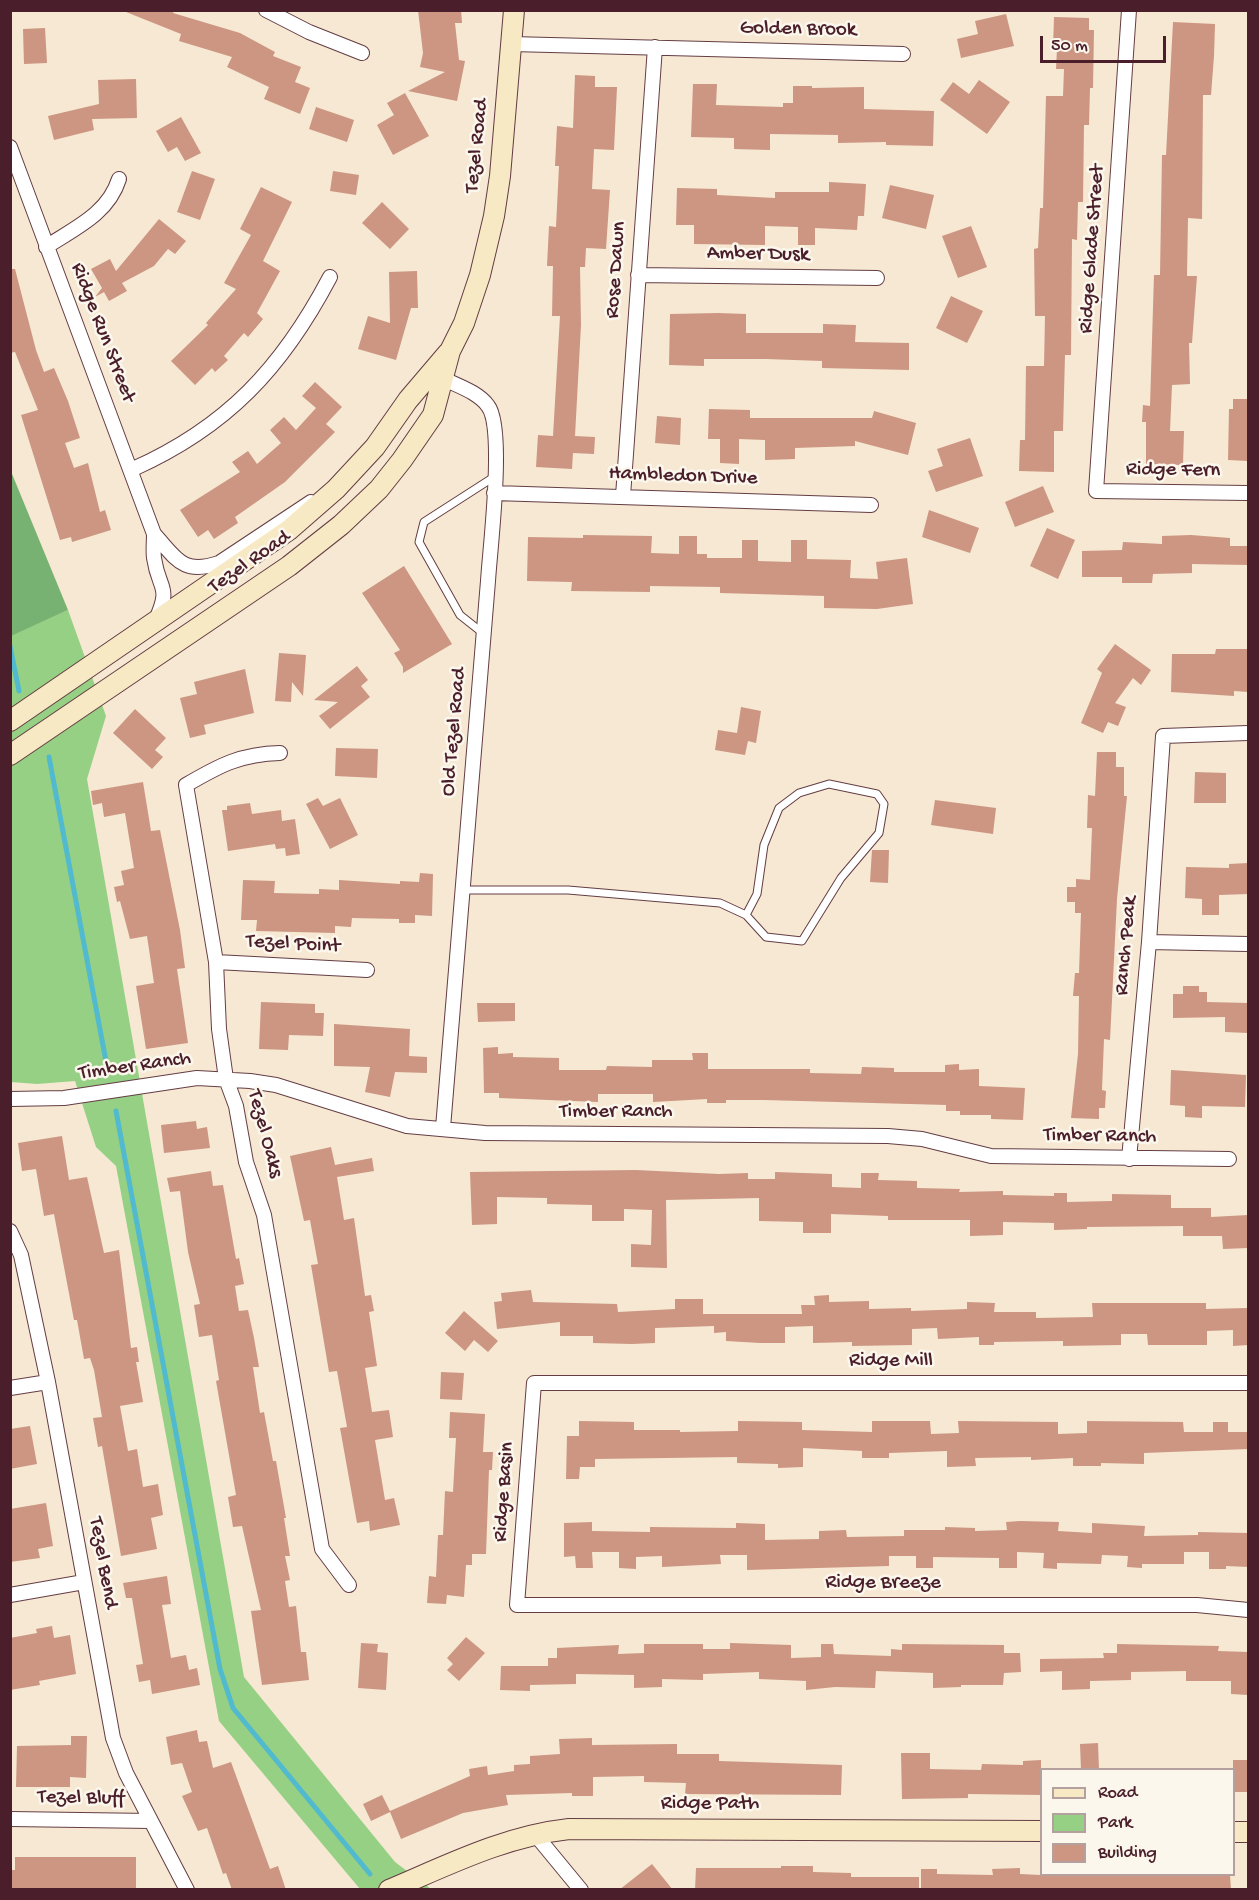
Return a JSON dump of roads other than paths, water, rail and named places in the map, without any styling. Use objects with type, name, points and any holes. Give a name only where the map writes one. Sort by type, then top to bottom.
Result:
[{"type":"main road","name":"Tezel Road","points":[[10,721],[289,530],[340,485],[438,376],[464,323],[494,216],[501,176],[514,10]]},
{"type":"main road","name":"Tezel Road","points":[[10,755],[289,566],[341,525],[379,489],[433,415],[438,376]]},
{"type":"main road","name":"Ridge Path","points":[[389,1890],[481,1851],[534,1833],[568,1828],[1040,1831]]},
{"type":"street","points":[[266,10],[309,32],[362,53]]},
{"type":"street","name":"Ridge Glade Street","points":[[1096,491],[1129,10]]},
{"type":"street","name":"Golden Brook","points":[[511,44],[903,54]]},
{"type":"street","name":"Rose Dawn","points":[[623,496],[655,47]]},
{"type":"street","name":"Ridge Run Street","points":[[10,147],[46,247],[133,469],[154,534],[154,559],[164,586],[164,601],[154,624]]},
{"type":"street","points":[[46,247],[94,216],[114,193],[119,179]]},
{"type":"street","name":"Amber Dusk","points":[[638,274],[877,278]]},
{"type":"street","points":[[133,469],[165,455],[202,432],[242,399],[290,347],[330,277]]},
{"type":"street","name":"Old Tezel Road","points":[[438,376],[483,399],[495,418],[494,493],[484,634],[443,1128]]},
{"type":"street","name":"Ridge Run Street","points":[[154,534],[181,564],[190,568],[205,567],[219,563],[275,524],[340,485]]},
{"type":"street","name":"Ridge Fern","points":[[1096,491],[1248,493]]},
{"type":"street","name":"Hambledon Drive","points":[[494,493],[871,505]]},
{"type":"street","name":"Ranch Peak","points":[[1128,1159],[1149,942],[1163,736],[1248,734]]},
{"type":"street","name":"Tezel Oaks","points":[[280,753],[253,754],[223,764],[186,785],[216,962],[218,1012],[226,1079],[236,1106],[246,1162],[264,1215],[322,1549],[349,1585]]},
{"type":"street","points":[[1149,942],[1248,944]]},
{"type":"street","name":"Tezel Point","points":[[216,962],[367,970]]},
{"type":"street","name":"Timber Ranch","points":[[10,1099],[64,1098],[172,1080],[226,1079],[276,1085],[407,1126],[485,1133],[888,1136],[922,1139],[992,1156],[1229,1159]]},
{"type":"street","name":"Tezel Bend","points":[[10,1232],[21,1255],[48,1382],[113,1738],[126,1773],[187,1890]]},
{"type":"street","points":[[10,1388],[48,1382]]},
{"type":"street","name":"Ridge Mill","points":[[534,1383],[1248,1383]]},
{"type":"street","name":"Ridge Basin","points":[[517,1605],[534,1383]]},
{"type":"street","points":[[10,1596],[84,1582]]},
{"type":"street","name":"Ridge Breeze","points":[[517,1605],[1197,1605],[1248,1611]]},
{"type":"street","name":"Tezel Bluff","points":[[10,1819],[151,1821]]},
{"type":"street","points":[[534,1833],[581,1890]]},
{"type":"lane","points":[[484,634],[460,615],[418,542],[424,522],[494,477]]},
{"type":"lane","points":[[463,890],[568,890],[720,903],[746,915],[766,937],[802,941],[842,878],[879,833],[884,804],[877,794],[829,784],[799,793],[779,808],[764,845],[757,894],[746,915]]},
{"type":"waterway","points":[[10,646],[19,691]]},
{"type":"waterway","points":[[49,757],[108,1072]]},
{"type":"waterway","points":[[116,1111],[220,1669],[233,1708],[370,1874]]}]
